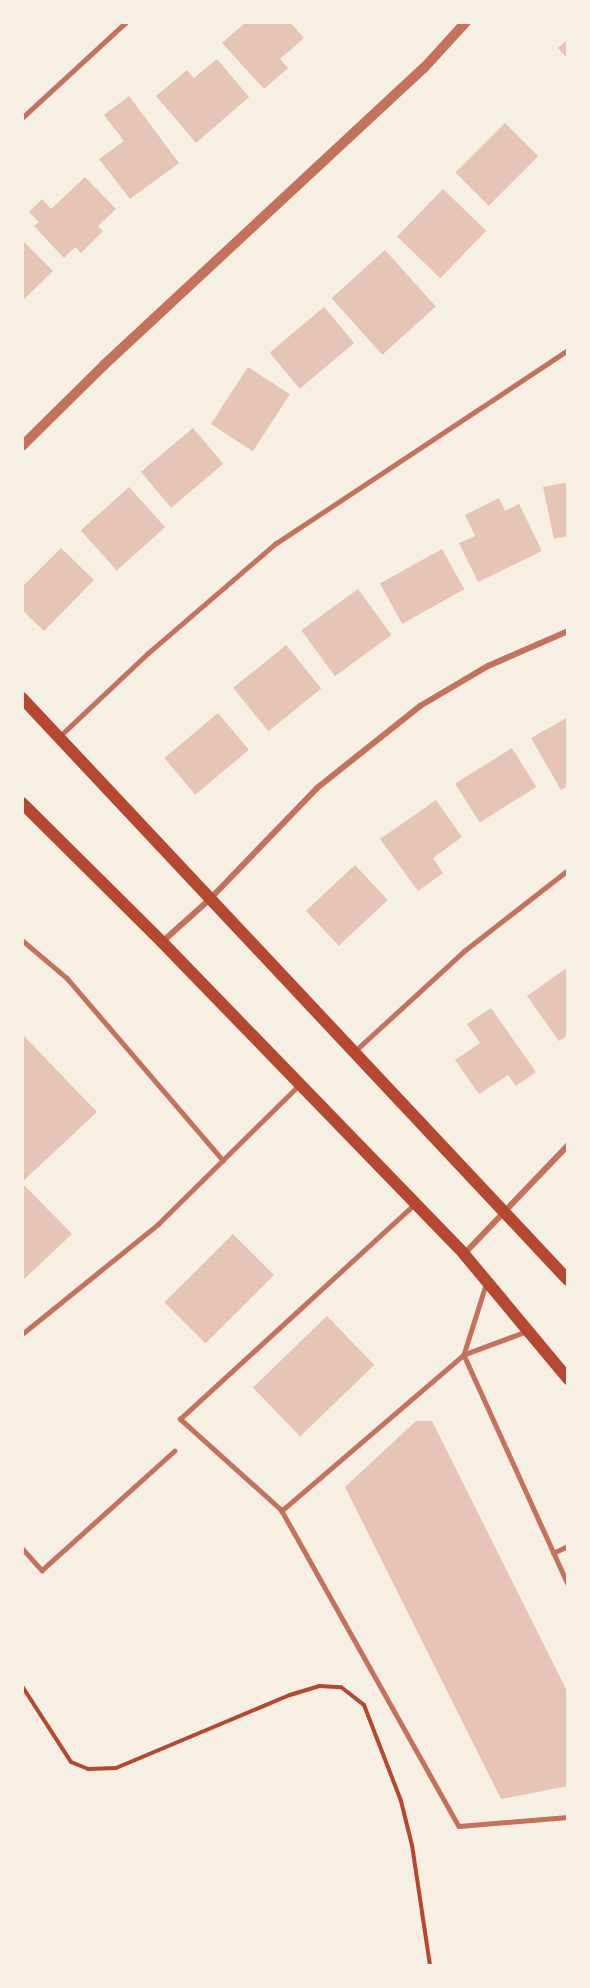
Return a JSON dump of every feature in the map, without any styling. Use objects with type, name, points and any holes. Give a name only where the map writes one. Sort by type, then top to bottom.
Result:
[{"type":"main road","points":[[22,698],[567,1281]]},
{"type":"main road","points":[[22,803],[162,942],[464,1254],[567,1379]]},
{"type":"street","points":[[22,446],[104,365],[424,68],[466,22]]},
{"type":"street","points":[[162,942],[209,900],[317,788],[420,706],[488,666],[567,631]]},
{"type":"street","points":[[464,1254],[567,1145]]},
{"type":"lane","points":[[22,118],[126,22]]},
{"type":"lane","points":[[58,737],[147,654],[275,544],[567,350]]},
{"type":"lane","points":[[353,1052],[464,951],[567,870]]},
{"type":"lane","points":[[22,940],[67,978],[223,1160]]},
{"type":"lane","points":[[22,1334],[157,1225],[300,1084]]},
{"type":"lane","points":[[415,1204],[180,1419],[282,1511],[459,1826],[567,1817]]},
{"type":"lane","points":[[487,1281],[464,1354],[567,1584]]},
{"type":"lane","points":[[282,1511],[464,1354],[528,1331]]},
{"type":"lane","points":[[22,1548],[42,1570],[174,1451]]},
{"type":"lane","points":[[553,1553],[567,1546]]},
{"type":"path","points":[[22,1686],[70,1762],[88,1768],[116,1768],[290,1695],[320,1686],[342,1687],[364,1706],[401,1801],[412,1845],[430,1965]]},
{"type":"building","points":[[246,22],[290,22],[304,38],[280,59],[288,68],[264,89],[222,43]]},
{"type":"building","points":[[568,39],[568,59],[558,48]]},
{"type":"building","points":[[217,59],[249,97],[196,143],[156,96],[187,70],[194,78]]},
{"type":"building","points":[[129,96],[179,163],[130,199],[99,159],[124,141],[104,115]]},
{"type":"building","points":[[505,123],[538,156],[489,206],[456,172]]},
{"type":"building","points":[[85,177],[116,209],[98,226],[103,231],[81,253],[75,247],[64,258],[34,226],[39,222],[29,212],[42,199],[51,209]]},
{"type":"building","points":[[443,189],[486,231],[440,278],[397,236]]},
{"type":"building","points":[[22,240],[53,271],[22,301]]},
{"type":"building","points":[[385,250],[436,306],[382,355],[331,298]]},
{"type":"building","points":[[324,307],[354,343],[300,389],[270,353]]},
{"type":"building","points":[[248,367],[290,394],[253,451],[211,424]]},
{"type":"building","points":[[193,428],[223,464],[171,508],[141,472]]},
{"type":"building","points":[[568,482],[568,536],[554,539],[543,487]]},
{"type":"building","points":[[129,487],[165,527],[117,571],[81,530]]},
{"type":"building","points":[[499,498],[505,511],[519,504],[542,551],[478,582],[459,543],[475,536],[465,515]]},
{"type":"building","points":[[61,548],[94,580],[44,631],[22,610],[22,587]]},
{"type":"building","points":[[442,549],[464,589],[402,624],[380,583]]},
{"type":"building","points":[[358,589],[392,635],[335,676],[301,630]]},
{"type":"building","points":[[286,645],[321,689],[268,731],[233,688]]},
{"type":"building","points":[[218,713],[249,750],[195,795],[164,758]]},
{"type":"building","points":[[568,717],[568,786],[561,790],[531,738]]},
{"type":"building","points":[[512,748],[536,787],[480,823],[455,784]]},
{"type":"building","points":[[436,800],[462,837],[433,858],[443,873],[418,891],[380,839]]},
{"type":"building","points":[[355,865],[388,900],[339,946],[306,911]]},
{"type":"building","points":[[568,967],[568,1035],[559,1041],[527,996]]},
{"type":"building","points":[[491,1008],[536,1072],[516,1086],[508,1075],[479,1094],[455,1060],[480,1043],[467,1024]]},
{"type":"building","points":[[22,1034],[97,1112],[22,1182]]},
{"type":"building","points":[[22,1183],[72,1234],[22,1281]]},
{"type":"building","points":[[233,1234],[274,1275],[205,1344],[164,1303]]},
{"type":"building","points":[[327,1316],[374,1365],[300,1436],[253,1388]]},
{"type":"building","points":[[416,1421],[432,1421],[568,1693],[568,1786],[501,1799],[345,1487]]}]
